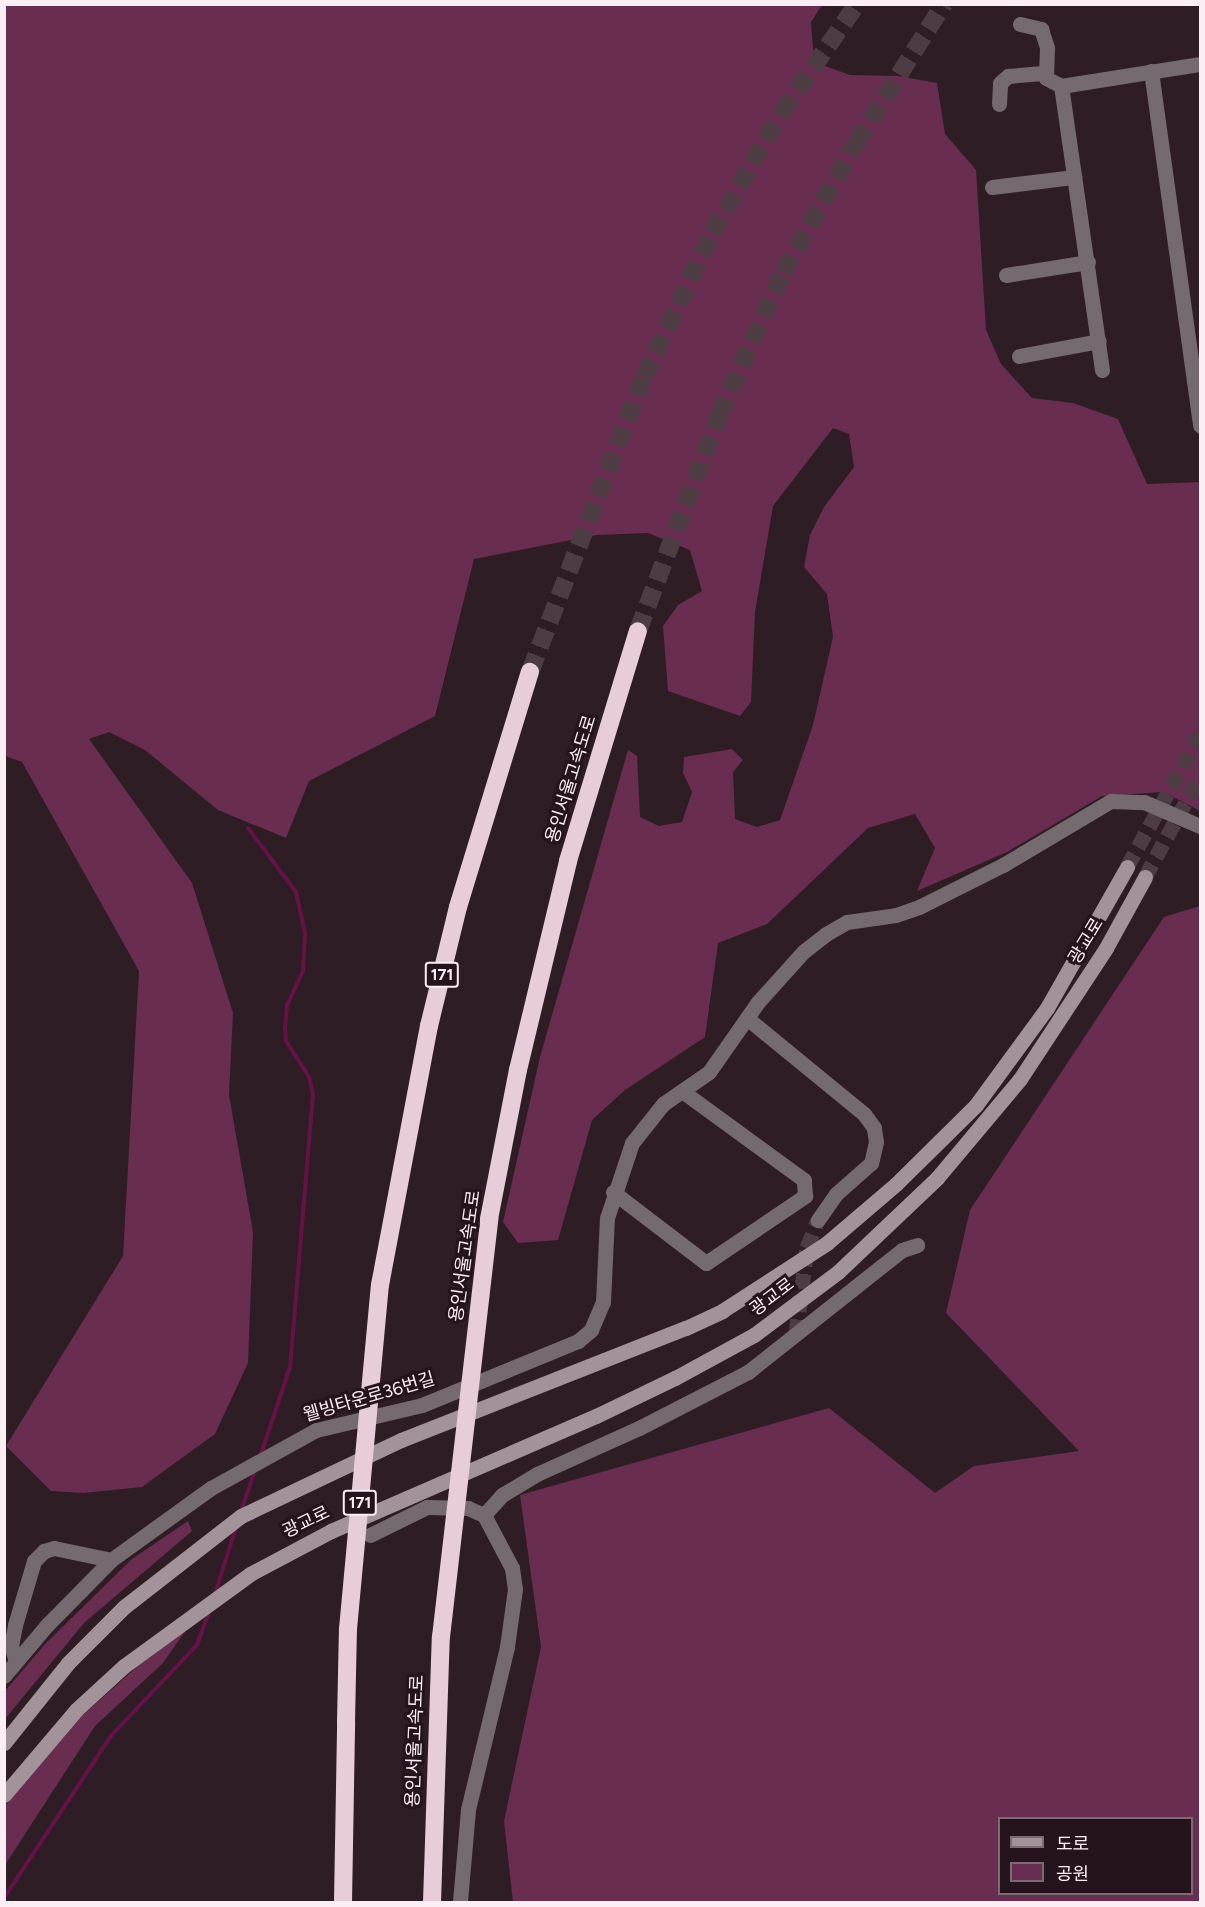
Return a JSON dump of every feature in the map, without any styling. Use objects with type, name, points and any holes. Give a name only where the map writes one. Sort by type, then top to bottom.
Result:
[{"type":"highway","name":"용인서울고속도로","points":[[432,1902],[441,1637],[489,1219],[518,1070],[568,861],[638,631]]},
{"type":"highway","name":"171","points":[[343,1902],[348,1629],[380,1284],[429,1026],[458,908],[530,672]]},
{"type":"main road","name":"광교로","points":[[4,1743],[68,1663],[124,1607],[234,1521],[264,1503],[401,1440],[686,1328],[722,1311],[827,1243],[863,1214],[976,1105],[1047,1008],[1127,867]]},
{"type":"main road","name":"광교로","points":[[4,1795],[76,1710],[124,1666],[182,1620],[271,1561],[675,1378],[754,1335],[838,1272],[937,1178],[1020,1078],[1087,977],[1145,877]]},
{"type":"street","points":[[1020,24],[1041,29],[1047,48],[1046,73],[1051,84],[1061,87],[1200,64]]},
{"type":"street","points":[[1151,71],[1198,375],[1200,426]]},
{"type":"street","points":[[999,104],[1000,83],[1008,76],[1046,73]]},
{"type":"street","points":[[1061,87],[1102,370]]},
{"type":"street","points":[[992,187],[1074,177]]},
{"type":"street","points":[[1006,275],[1088,262]]},
{"type":"street","points":[[1019,356],[1099,341]]},
{"type":"street","name":"웰빙타운로36번길","points":[[4,1676],[111,1560],[211,1488],[287,1444],[339,1422],[422,1405],[578,1341],[591,1330],[603,1302],[606,1231],[613,1192],[632,1143],[663,1104],[709,1072],[748,1019],[803,952],[826,934],[847,922],[896,915],[919,907],[1003,865],[1111,801],[1144,802],[1200,826]]},
{"type":"street","points":[[748,1019],[864,1114],[874,1128],[876,1142],[871,1163],[836,1194],[818,1220]]},
{"type":"street","points":[[613,1192],[706,1263],[805,1196],[804,1180],[682,1091]]},
{"type":"street","points":[[484,1515],[502,1495],[537,1474],[639,1428],[748,1372],[902,1250],[917,1245]]},
{"type":"street","points":[[370,1535],[427,1507],[452,1505],[484,1515],[507,1553],[514,1589],[500,1683],[468,1810],[460,1902]]},
{"type":"street","points":[[16,1661],[11,1646],[34,1561],[44,1551],[54,1548],[111,1560]]},
{"type":"green space","points":[[4,5],[822,5],[811,22],[814,62],[850,75],[898,76],[937,83],[945,134],[976,170],[986,330],[1001,364],[1032,398],[1073,403],[1118,419],[1147,484],[1200,482],[1200,811],[1164,792],[1102,796],[1007,852],[917,891],[935,848],[915,814],[868,828],[767,924],[718,943],[705,1037],[625,1090],[592,1120],[558,1240],[518,1243],[503,1222],[540,1057],[628,750],[637,756],[640,817],[659,826],[682,822],[692,792],[683,773],[684,757],[732,749],[743,760],[733,772],[735,819],[757,827],[780,820],[813,725],[833,637],[827,594],[804,567],[810,535],[824,507],[854,467],[849,434],[833,428],[773,506],[755,612],[751,702],[740,716],[668,691],[663,626],[678,605],[702,591],[690,550],[648,533],[597,535],[474,559],[435,716],[309,781],[286,838],[218,810],[145,750],[109,732],[89,739],[192,883],[233,1013],[229,1095],[253,1232],[248,1363],[215,1434],[142,1487],[83,1493],[51,1491],[6,1446],[123,1256],[139,971],[22,762],[5,756]]},
{"type":"green space","points":[[1200,906],[1200,1902],[513,1902],[504,1821],[541,1647],[520,1495],[829,1408],[935,1493],[974,1466],[1079,1451],[946,1313],[970,1210],[1164,917]]},
{"type":"green space","points":[[188,1521],[192,1531],[84,1623],[5,1719],[5,1691],[45,1644],[132,1559]]},
{"type":"green space","points":[[186,1630],[163,1663],[95,1726],[5,1865],[5,1806],[15,1793],[82,1716],[140,1664]]},
{"type":"waterway","points":[[248,828],[296,892],[305,933],[303,971],[287,1005],[286,1041],[309,1077],[313,1094],[290,1367],[261,1454]]},
{"type":"waterway","points":[[241,1511],[255,1470]]},
{"type":"waterway","points":[[215,1594],[236,1527]]},
{"type":"waterway","points":[[4,1898],[110,1737],[197,1645],[210,1610]]},
{"type":"tunnel","points":[[530,672],[644,377],[712,233],[782,112],[857,4]]},
{"type":"tunnel","points":[[638,631],[719,415],[783,272],[856,143],[944,4]]},
{"type":"tunnel","points":[[1127,867],[1200,734]]},
{"type":"tunnel","points":[[1145,877],[1200,776]]},
{"type":"tunnel","points":[[796,1334],[807,1248],[818,1220]]}]
